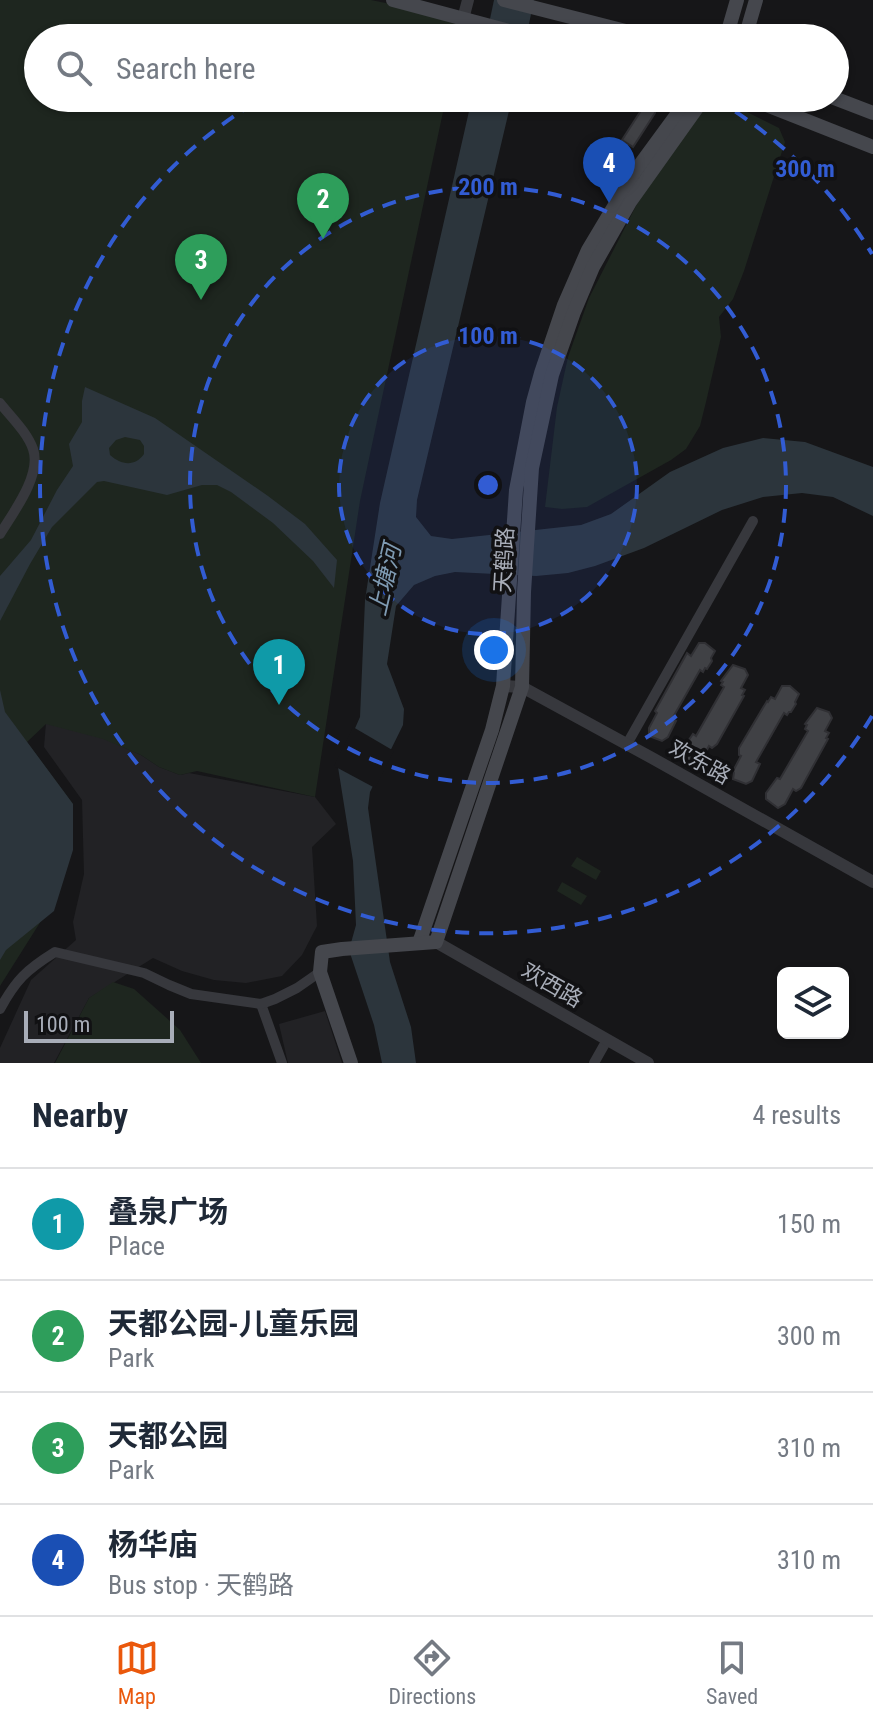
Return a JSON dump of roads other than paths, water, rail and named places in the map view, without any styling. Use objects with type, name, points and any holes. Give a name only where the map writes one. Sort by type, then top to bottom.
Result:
[{"type":"main road","points":[[393,0],[481,24]]},
{"type":"main road","points":[[504,0],[601,24]]},
{"type":"main road","points":[[730,24],[737,0]]},
{"type":"main road","points":[[749,24],[756,0]]},
{"type":"main road","points":[[849,104],[873,113]]},
{"type":"main road","name":"天鹤路","points":[[436,942],[522,687],[516,490],[533,402],[558,321],[600,228],[679,112]]},
{"type":"main road","name":"天鹤路","points":[[419,943],[492,730],[503,686],[532,468],[552,375],[593,267],[630,202],[694,112]]},
{"type":"main road","points":[[784,112],[873,147]]},
{"type":"main road","points":[[351,1063],[320,972],[322,952],[436,942]]},
{"type":"street","points":[[466,20],[468,0]]},
{"type":"street","points":[[0,403],[34,451],[33,469],[26,491],[0,534]]},
{"type":"street","points":[[627,744],[753,521]]},
{"type":"street","name":"欢东路","points":[[503,686],[522,687],[873,882]]},
{"type":"street","name":"欢西路","points":[[436,942],[648,1063]]},
{"type":"street","points":[[0,1009],[30,968],[55,952],[144,973],[191,994],[261,1004],[297,988],[320,972]]},
{"type":"street","points":[[261,1004],[282,1063]]},
{"type":"street","points":[[594,1063],[607,1040]]},
{"type":"water","points":[[494,0],[534,0],[529,24],[489,24]]},
{"type":"water","name":"上塘河","points":[[469,112],[509,112],[417,500],[416,517],[431,536],[452,539],[581,525],[611,514],[670,472],[723,448],[763,438],[805,442],[873,467],[873,516],[833,497],[802,493],[763,497],[722,510],[644,548],[595,566],[536,576],[455,572],[435,576],[414,585],[396,606],[387,664],[404,709],[403,725],[370,792],[368,808],[390,962],[411,1027],[416,1063],[382,1063],[374,1025],[349,950],[356,925],[353,861],[338,767],[360,717],[365,600],[380,503]]},
{"type":"water","points":[[85,387],[155,418],[268,496],[305,524],[337,560],[334,588],[313,561],[273,523],[217,485],[202,485],[167,495],[104,481],[97,482],[52,527],[0,621],[0,576],[31,540],[73,466],[69,444],[82,422]],"holes":[[[125,437],[140,440],[144,454],[136,461],[123,463],[110,455],[109,448],[116,440]]]},
{"type":"water","points":[[0,690],[5,712],[73,804],[73,850],[54,911],[6,950],[0,960]]},
{"type":"place","name":"杨华庙","points":[[609,203]]},
{"type":"place","name":"天都公园-儿童乐园","points":[[323,239]]},
{"type":"place","name":"天都公园","points":[[201,300]]},
{"type":"place","name":"叠泉广场","points":[[279,705]]}]
